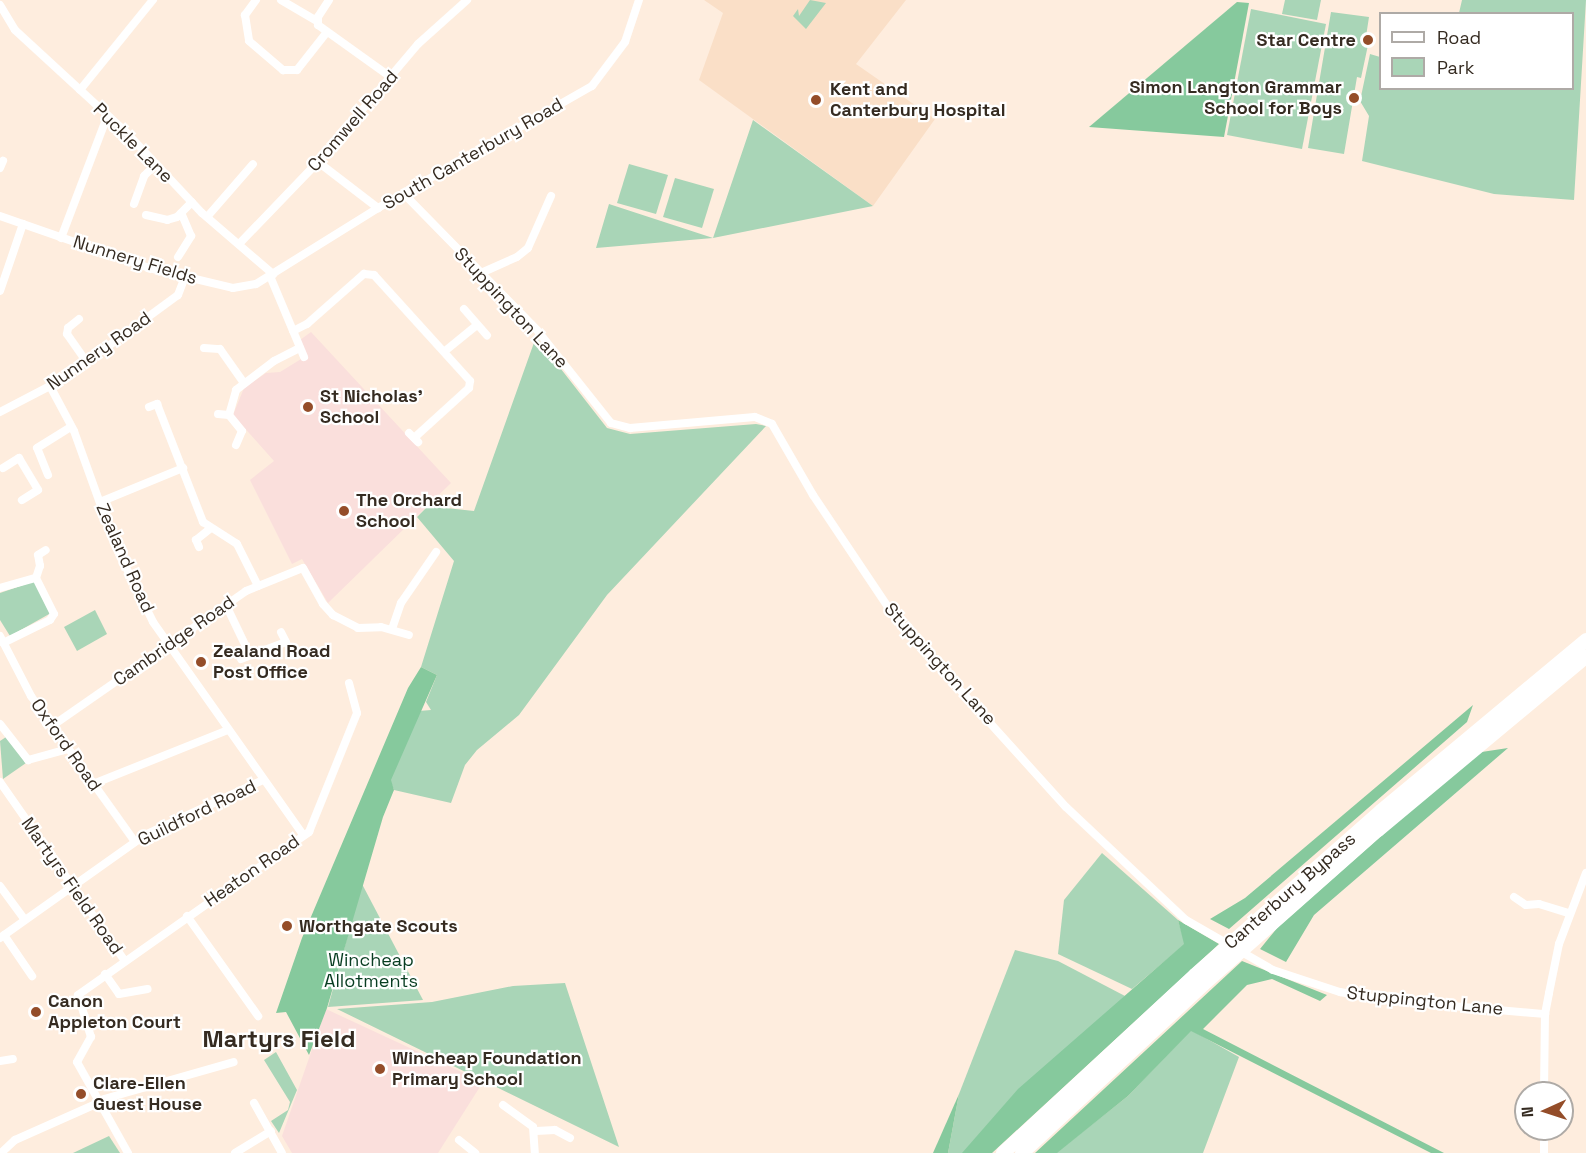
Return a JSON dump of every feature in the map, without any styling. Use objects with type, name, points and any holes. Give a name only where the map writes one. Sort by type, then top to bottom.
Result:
[{"type":"highway","name":"Canterbury Bypass","points":[[1003,1153],[1345,842],[1586,640]]},
{"type":"highway","name":"Canterbury Bypass","points":[[1022,1153],[1206,982],[1378,830],[1586,657]]},
{"type":"street","points":[[80,90],[153,0]]},
{"type":"street","points":[[281,0],[317,21],[327,32],[392,78]]},
{"type":"street","points":[[317,21],[329,0]]},
{"type":"street","name":"Cromwell Road","points":[[239,244],[318,162],[434,28],[467,0]]},
{"type":"street","name":"South Canterbury Road","points":[[272,275],[378,208],[592,86],[621,50],[639,0]]},
{"type":"street","points":[[260,2],[245,15],[249,41],[283,70],[297,70],[327,32]]},
{"type":"street","name":"Puckle Lane","points":[[0,5],[15,30],[156,164],[207,217],[272,275]]},
{"type":"street","points":[[61,238],[107,117]]},
{"type":"street","points":[[318,162],[378,208]]},
{"type":"street","points":[[134,204],[144,176],[156,164]]},
{"type":"street","points":[[207,217],[253,164]]},
{"type":"street","name":"Stuppington Lane","points":[[404,194],[540,334],[597,409],[619,426],[754,417],[772,424],[813,495],[897,619],[1066,807],[1167,903],[1201,929],[1298,981],[1384,1000],[1545,1014]]},
{"type":"street","points":[[146,214],[167,220],[181,213],[192,202]]},
{"type":"street","points":[[481,273],[525,251],[535,238],[552,202]]},
{"type":"street","points":[[178,258],[191,236],[181,213]]},
{"type":"street","name":"Nunnery Fields","points":[[0,216],[185,277],[241,288],[272,275]]},
{"type":"street","points":[[0,291],[23,224]]},
{"type":"street","points":[[293,331],[307,324],[369,273],[467,376],[469,388],[413,438]]},
{"type":"street","points":[[272,275],[304,357]]},
{"type":"street","name":"Nunnery Road","points":[[0,412],[50,386],[178,295],[185,277]]},
{"type":"street","points":[[464,309],[487,335]]},
{"type":"street","points":[[74,320],[67,334],[87,361]]},
{"type":"street","points":[[445,351],[477,325]]},
{"type":"street","points":[[204,348],[220,349],[244,383]]},
{"type":"street","points":[[229,415],[236,390],[274,361],[300,348]]},
{"type":"street","name":"Zealand Road","points":[[50,386],[71,427],[125,568],[168,645],[303,836]]},
{"type":"street","points":[[149,407],[157,404],[203,522],[237,544],[258,586]]},
{"type":"street","points":[[218,414],[229,415],[242,431],[236,445]]},
{"type":"street","points":[[48,475],[37,448],[71,427]]},
{"type":"street","points":[[3,468],[19,458],[38,490],[22,500]]},
{"type":"street","points":[[29,475],[43,467]]},
{"type":"street","points":[[100,502],[183,468]]},
{"type":"street","points":[[199,547],[196,540],[211,528]]},
{"type":"street","points":[[0,588],[36,578],[40,566],[38,555],[46,550]]},
{"type":"street","points":[[409,634],[392,629],[401,603],[418,569],[436,552]]},
{"type":"street","name":"Cambridge Road","points":[[52,726],[226,605],[258,586],[303,568],[328,612],[358,628],[392,629]]},
{"type":"street","name":"Oxford Road","points":[[36,578],[54,614],[50,620],[2,639],[52,726],[135,842]]},
{"type":"street","points":[[226,605],[250,655]]},
{"type":"street","points":[[241,659],[286,642],[281,632]]},
{"type":"street","name":"Heaton Road","points":[[98,1102],[77,1062],[91,1037],[78,998],[82,989],[303,836],[313,826],[357,714],[349,683]]},
{"type":"street","points":[[0,724],[28,760],[68,749]]},
{"type":"street","points":[[93,784],[228,730]]},
{"type":"street","name":"Guildford Road","points":[[2,937],[70,886],[135,842],[263,780]]},
{"type":"street","name":"Martyrs Field Road","points":[[0,782],[70,886],[124,960]]},
{"type":"street","points":[[1544,1081],[1545,1014],[1569,913],[1586,873]]},
{"type":"street","points":[[0,886],[25,920]]},
{"type":"street","points":[[1514,897],[1526,909],[1539,904],[1569,913]]},
{"type":"street","points":[[187,916],[258,1016]]},
{"type":"street","points":[[2,937],[32,976]]},
{"type":"street","points":[[105,974],[119,994],[148,989]]},
{"type":"street","points":[[1,1058],[13,1059]]},
{"type":"street","points":[[1,1153],[15,1140],[98,1102],[234,1062]]},
{"type":"street","points":[[98,1102],[128,1153]]},
{"type":"street","points":[[254,1102],[282,1153]]},
{"type":"street","points":[[503,1105],[526,1120],[536,1131],[535,1153]]},
{"type":"street","points":[[536,1131],[555,1130],[570,1138]]},
{"type":"street","points":[[235,1153],[271,1131]]},
{"type":"street","points":[[459,1140],[475,1153]]},
{"type":"shaded area","name":"Kent and Canterbury Hospital","points":[[704,0],[906,0],[856,64],[935,119],[873,206],[699,80],[723,13]]},
{"type":"shaded area","points":[[311,332],[451,483],[328,603],[302,559],[292,564],[250,480],[274,461],[233,415],[244,388],[266,373],[280,372],[306,356],[300,340]]},
{"type":"shaded area","name":"Wincheap Foundation Primary School","points":[[326,1009],[483,1082],[438,1153],[292,1153],[282,1136]]},
{"type":"green space","points":[[810,0],[826,3],[806,29],[793,16],[798,9],[799,16]]},
{"type":"green space","points":[[1285,0],[1321,0],[1317,20],[1282,14]]},
{"type":"green space","points":[[1462,0],[1586,0],[1574,200],[1494,194],[1362,161],[1369,116],[1360,101],[1370,54],[1379,57],[1379,90],[1574,90],[1574,12],[1459,12]]},
{"type":"green space","points":[[1237,2],[1249,3],[1224,137],[1089,127]]},
{"type":"green space","points":[[1251,9],[1326,24],[1302,149],[1227,135]]},
{"type":"green space","points":[[1331,12],[1369,17],[1365,43],[1368,45],[1361,78],[1357,77],[1344,154],[1308,148]]},
{"type":"green space","points":[[753,120],[873,206],[713,238]]},
{"type":"green space","points":[[629,164],[668,175],[656,214],[617,203]]},
{"type":"green space","points":[[675,178],[714,189],[702,228],[663,217]]},
{"type":"green space","points":[[609,204],[713,238],[596,248]]},
{"type":"green space","points":[[536,337],[607,428],[630,434],[756,424],[766,426],[607,595],[519,715],[477,750],[465,765],[451,803],[394,790],[390,780],[419,711],[431,710],[426,702],[437,675],[421,667],[454,561],[417,517],[428,506],[474,511]]},
{"type":"green space","points":[[35,581],[51,613],[10,636],[0,620],[0,593]]},
{"type":"green space","points":[[95,610],[107,634],[77,651],[64,627]]},
{"type":"green space","points":[[421,667],[437,675],[391,780],[394,790],[383,817],[327,1008],[309,1055],[286,1012],[276,1013],[302,938],[408,688]]},
{"type":"green space","points":[[1473,705],[1467,722],[1229,929],[1210,919],[1245,898]]},
{"type":"green space","points":[[6,737],[26,763],[3,779],[0,741]]},
{"type":"green space","points":[[1508,748],[1314,915],[1286,962],[1260,949],[1278,927],[1475,753]]},
{"type":"green space","points":[[1102,853],[1178,920],[1185,944],[1132,989],[1058,954],[1064,900]]},
{"type":"green space","name":"Wincheap Allotments","points":[[362,884],[423,1000],[328,1007]]},
{"type":"green space","points":[[1178,920],[1219,944],[992,1153],[962,1153],[1018,1089],[1184,944]]},
{"type":"green space","points":[[1015,950],[1058,961],[1125,996],[964,1153],[948,1153],[959,1094]]},
{"type":"green space","points":[[1242,961],[1327,995],[1320,1001],[1272,979],[1247,985],[1203,1029],[1444,1153],[1431,1153],[1191,1031],[1128,1096],[1057,1153],[1035,1153]]},
{"type":"green space","name":"Wincheap Allotments","points":[[565,983],[619,1147],[337,1009],[432,1002],[513,986]]},
{"type":"green space","points":[[1191,1030],[1239,1057],[1203,1153],[1056,1153],[1128,1096]]},
{"type":"green space","points":[[276,1052],[297,1090],[279,1133],[271,1121],[288,1110],[290,1102],[264,1060]]},
{"type":"green space","points":[[959,1094],[948,1153],[933,1153]]},
{"type":"green space","points":[[109,1136],[120,1153],[73,1153]]},
{"type":"place","name":"Star Centre","points":[[1368,40]]},
{"type":"place","name":"Simon Langton Grammar School for Boys","points":[[1354,98]]},
{"type":"place","name":"Kent and Canterbury Hospital","points":[[816,100]]},
{"type":"place","name":"St Nicholas' School","points":[[308,407]]},
{"type":"place","name":"The Orchard School","points":[[344,511]]},
{"type":"place","name":"Zealand Road Post Office","points":[[201,662]]},
{"type":"place","name":"Worthgate Scouts","points":[[287,926]]},
{"type":"place","name":"Canon Appleton Court","points":[[36,1012]]},
{"type":"place","name":"Wincheap Foundation Primary School","points":[[380,1069]]},
{"type":"place","name":"Clare-Ellen Guest House","points":[[81,1094]]},
{"type":"district","name":"Martyrs Field","points":[[279,1039]]}]
